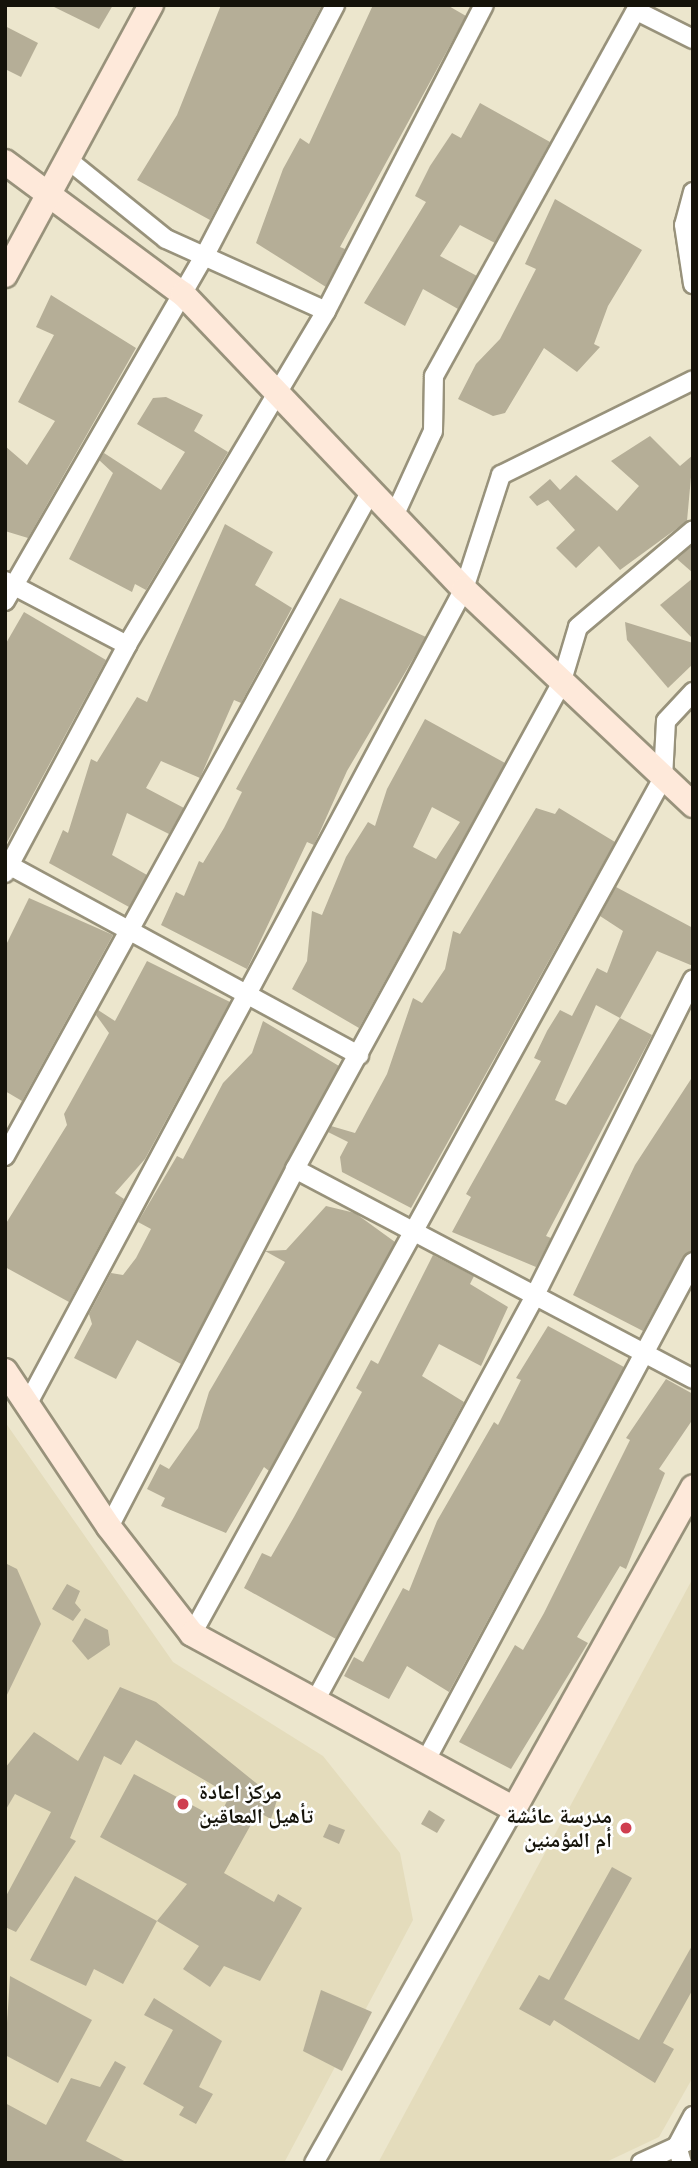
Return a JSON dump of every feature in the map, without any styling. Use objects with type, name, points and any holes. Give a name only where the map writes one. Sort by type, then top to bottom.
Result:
[{"type":"street","points":[[5,275],[151,5]]},
{"type":"street","points":[[127,645],[8,589],[205,255],[335,5]]},
{"type":"street","points":[[359,1055],[243,994],[129,929],[6,867],[127,645],[279,396],[326,312],[484,5]]},
{"type":"street","points":[[395,514],[433,431],[434,376],[638,8],[693,39]]},
{"type":"street","points":[[67,159],[155,232],[326,312]]},
{"type":"street","points":[[5,162],[183,294],[372,489],[464,589],[561,684],[693,805]]},
{"type":"street","points":[[693,192],[684,225],[693,284]]},
{"type":"street","points":[[28,1402],[243,994],[464,589],[501,475],[693,380]]},
{"type":"street","points":[[5,1156],[372,489]]},
{"type":"street","points":[[109,1527],[295,1169],[561,684],[578,627],[693,530]]},
{"type":"street","points":[[192,1634],[663,778],[666,721],[693,692]]},
{"type":"street","points":[[316,1701],[534,1297],[693,981]]},
{"type":"street","points":[[295,1169],[693,1379]]},
{"type":"street","points":[[426,1760],[693,1262]]},
{"type":"street","points":[[5,1371],[109,1527],[192,1634],[514,1809]]},
{"type":"street","points":[[314,2163],[693,1487]]},
{"type":"street","points":[[641,2163],[684,2149],[693,2116]]},
{"type":"shaded area","name":"مركز اعادة تأهيل المعاقين","points":[[5,1422],[173,1662],[323,1756],[400,1853],[413,1920],[284,2163],[5,2163]]},
{"type":"shaded area","name":"مدرسة عائشة أم المؤمنين","points":[[693,1578],[693,2077],[659,2137],[604,2163],[378,2163]]},
{"type":"building","points":[[50,5],[113,5],[99,29]]},
{"type":"building","points":[[221,5],[322,5],[210,220],[137,180],[177,115]]},
{"type":"building","points":[[373,5],[447,5],[466,16],[340,247],[345,249],[326,287],[256,243],[283,169],[300,138],[309,144]]},
{"type":"building","points":[[5,26],[38,43],[21,77],[5,69]]},
{"type":"building","points":[[480,103],[550,142],[495,243],[460,225],[440,256],[477,276],[458,309],[423,289],[405,326],[364,303],[426,202],[415,196],[430,166],[452,133],[461,138]]},
{"type":"building","points":[[555,199],[642,250],[608,306],[594,344],[600,347],[577,372],[544,348],[505,413],[493,416],[458,399],[476,364],[500,339],[536,269],[525,264]]},
{"type":"building","points":[[51,295],[136,348],[28,538],[5,531],[5,446],[27,465],[55,421],[18,402],[54,335],[36,327]]},
{"type":"building","points":[[166,397],[203,415],[194,431],[228,452],[146,590],[135,584],[132,592],[69,559],[113,473],[99,460],[104,453],[161,490],[185,452],[137,424],[153,398]]},
{"type":"building","points":[[650,436],[680,466],[693,455],[687,521],[620,570],[599,546],[576,568],[556,548],[575,530],[548,500],[537,506],[529,497],[550,479],[560,490],[576,475],[617,511],[639,486],[611,461]]},
{"type":"building","points":[[225,524],[273,552],[255,585],[292,608],[241,703],[234,700],[200,778],[161,761],[146,788],[184,808],[169,834],[127,813],[112,855],[147,875],[129,907],[49,863],[63,830],[68,833],[91,759],[97,762],[137,697],[147,702]]},
{"type":"building","points":[[693,545],[693,573],[677,559]]},
{"type":"building","points":[[693,578],[693,639],[660,605]]},
{"type":"building","points":[[340,598],[426,637],[347,771],[314,845],[307,842],[247,969],[161,925],[176,892],[184,896],[199,861],[203,863],[224,828],[242,792],[236,789]]},
{"type":"building","points":[[24,612],[106,660],[5,846],[5,645]]},
{"type":"building","points":[[625,622],[693,643],[693,664],[668,688],[627,640]]},
{"type":"building","points":[[425,719],[505,763],[359,1028],[292,989],[307,961],[312,911],[322,915],[346,857],[368,822],[375,826],[387,789]],"holes":[[[432,807],[460,822],[436,859],[413,847]]]},
{"type":"building","points":[[536,808],[555,814],[559,808],[615,842],[411,1208],[342,1172],[340,1157],[348,1142],[328,1132],[331,1126],[355,1133],[387,1074],[413,998],[422,1003],[445,969],[453,931],[460,934]]},
{"type":"building","points":[[616,887],[693,928],[693,966],[657,951],[620,1018],[652,1035],[546,1236],[551,1238],[536,1267],[452,1232],[471,1197],[466,1194],[541,1061],[534,1058],[547,1031],[560,1010],[572,1016],[597,968],[607,973],[623,931],[600,916]],"holes":[[[596,1005],[620,1018],[566,1105],[555,1100]]]},
{"type":"building","points":[[29,898],[113,935],[22,1101],[5,1091],[5,947]]},
{"type":"building","points":[[147,961],[230,1002],[145,1159],[115,1193],[124,1199],[69,1302],[5,1267],[5,1225],[67,1125],[64,1114],[109,1033],[96,1015],[98,1010],[115,1021]]},
{"type":"building","points":[[263,1021],[339,1066],[181,1364],[137,1340],[116,1379],[74,1358],[92,1324],[89,1314],[111,1273],[123,1275],[136,1258],[151,1229],[138,1222],[177,1156],[183,1159],[223,1083],[252,1053]]},
{"type":"building","points":[[693,1076],[693,1251],[683,1257],[643,1331],[573,1295],[635,1165]]},
{"type":"building","points":[[326,1206],[355,1213],[395,1242],[269,1471],[264,1467],[226,1533],[161,1506],[165,1498],[147,1489],[160,1464],[169,1469],[198,1428],[209,1392],[285,1262],[265,1251],[286,1250]]},
{"type":"building","points":[[433,1255],[474,1276],[470,1284],[508,1307],[481,1366],[439,1344],[422,1376],[464,1402],[336,1639],[244,1588],[262,1553],[271,1557],[294,1517],[362,1392],[356,1388],[371,1360],[378,1364]]},
{"type":"building","points":[[548,1326],[624,1367],[449,1692],[407,1666],[389,1699],[344,1676],[354,1657],[363,1662],[403,1588],[409,1591],[437,1521],[494,1422],[498,1425],[521,1380],[516,1378]]},
{"type":"building","points":[[666,1379],[693,1394],[693,1419],[659,1469],[665,1473],[626,1569],[620,1566],[577,1637],[588,1643],[511,1769],[459,1742],[515,1645],[523,1650],[630,1440],[626,1438]]},
{"type":"building","points":[[5,1563],[17,1569],[41,1624],[5,1699]]},
{"type":"building","points":[[67,1584],[80,1591],[75,1603],[81,1610],[73,1621],[52,1609]]},
{"type":"building","points":[[85,1618],[108,1630],[110,1645],[88,1660],[72,1641]]},
{"type":"building","points":[[120,1687],[156,1702],[277,1800],[271,1819],[258,1812],[224,1873],[274,1902],[278,1894],[302,1908],[260,1981],[224,1966],[210,1987],[183,1969],[199,1946],[157,1921],[187,1884],[100,1837],[134,1774],[218,1819],[230,1795],[136,1740],[121,1765],[104,1756],[70,1838],[76,1841],[16,1932],[5,1927],[5,1898],[51,1812],[15,1794],[5,1811],[5,1768],[34,1732],[78,1761]]},
{"type":"building","points":[[429,1810],[445,1820],[437,1833],[421,1824]]},
{"type":"building","points":[[329,1824],[345,1830],[339,1844],[323,1837]]},
{"type":"building","points":[[612,1867],[632,1878],[564,1999],[639,2040],[693,1944],[693,1989],[663,2043],[674,2049],[655,2083],[554,2020],[550,2026],[519,2009],[539,1975],[549,1980]]},
{"type":"building","points":[[75,1876],[157,1921],[123,1984],[94,1969],[86,1986],[30,1960]]},
{"type":"building","points":[[10,1976],[92,2020],[58,2083],[5,2055]]},
{"type":"building","points":[[321,1990],[372,2012],[342,2071],[303,2051]]},
{"type":"building","points":[[154,1998],[222,2041],[199,2087],[213,2094],[196,2124],[179,2115],[184,2107],[143,2084],[173,2030],[144,2015]]},
{"type":"building","points":[[115,2061],[126,2067],[86,2141],[128,2163],[5,2163],[5,2103],[46,2125],[71,2078],[100,2087]]},
{"type":"place","name":"مركز اعادة تأهيل المعاقين","points":[[183,1804]]},
{"type":"place","name":"مدرسة عائشة أم المؤمنين","points":[[626,1828]]}]
